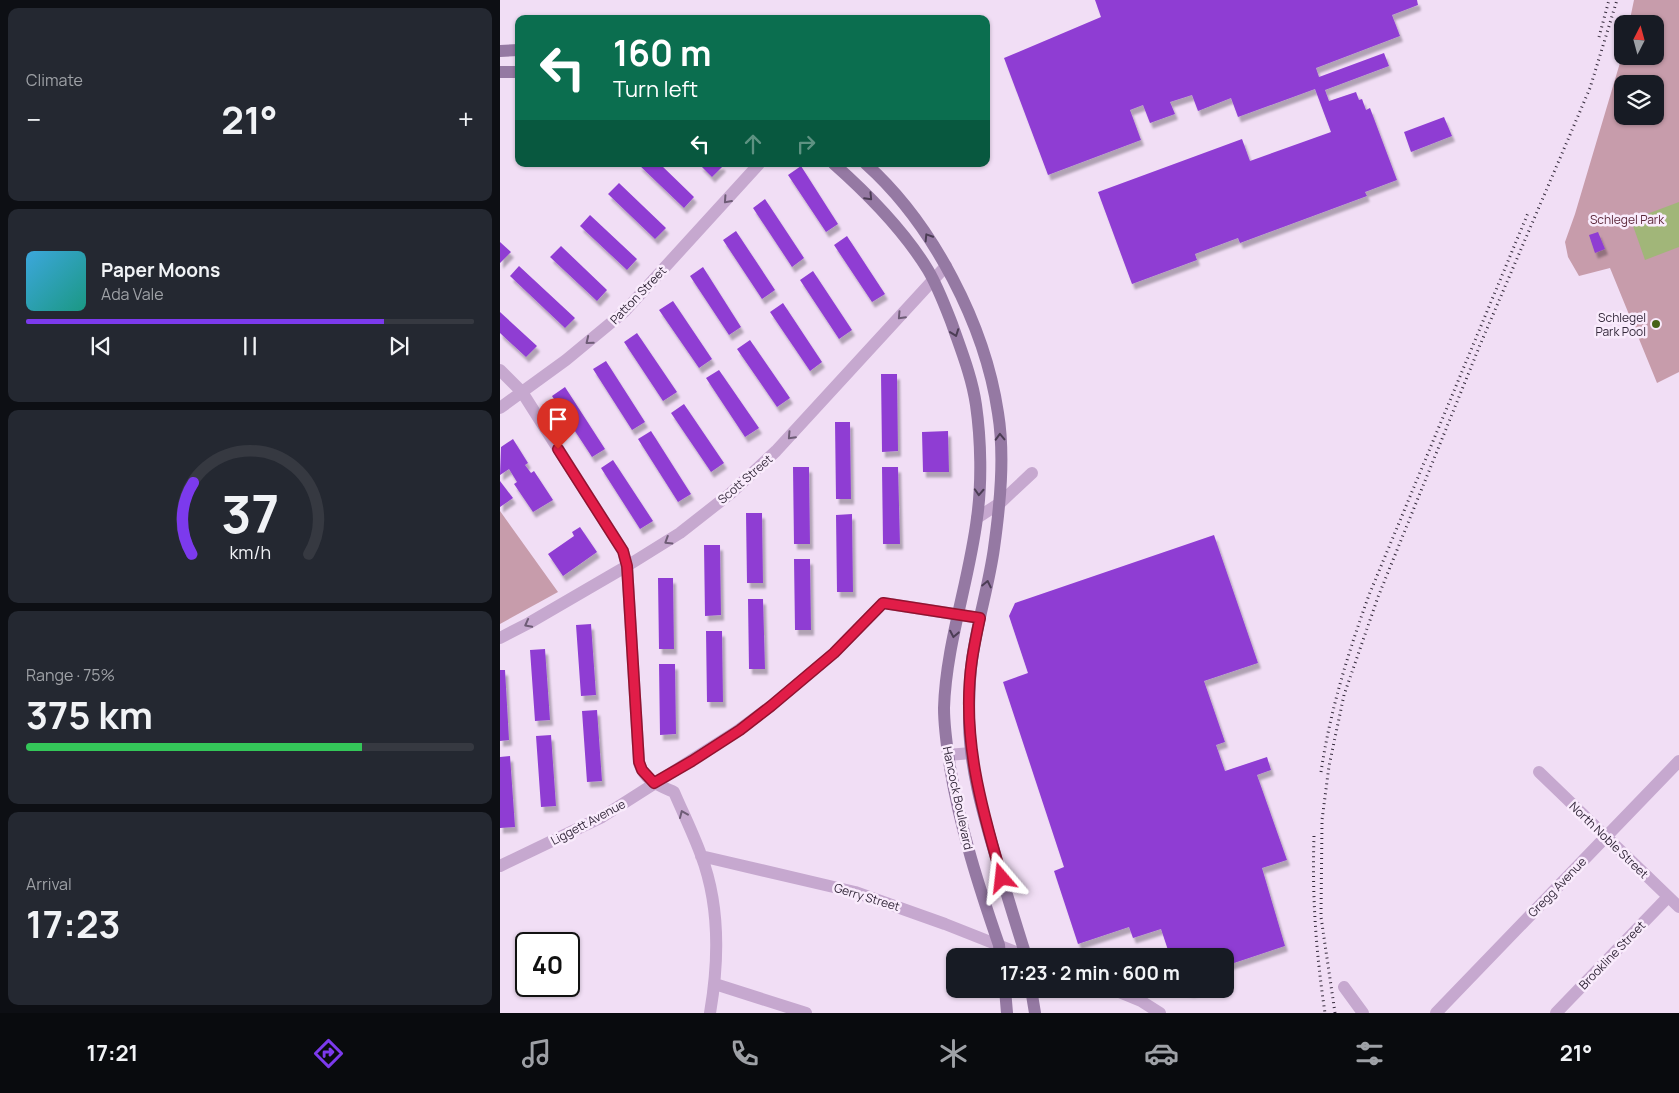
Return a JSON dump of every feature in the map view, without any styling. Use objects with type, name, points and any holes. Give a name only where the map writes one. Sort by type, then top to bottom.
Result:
[{"type":"street","points":[[500,51],[515,50]]},
{"type":"street","points":[[500,72],[515,72]]},
{"type":"street","name":"Patton Street","points":[[500,408],[566,360],[624,312],[757,167]]},
{"type":"street","name":"Hancock Boulevard","points":[[837,167],[884,211],[914,249],[932,279],[956,336],[976,403],[979,484],[978,518],[947,675],[944,708],[945,738],[953,788],[964,835],[998,948]]},
{"type":"street","name":"Hancock Boulevard","points":[[869,167],[912,212],[946,266],[979,337],[995,395],[1000,436],[1000,503],[994,550],[972,660],[969,696],[971,752],[984,818],[1024,948]]},
{"type":"street","name":"Scott Street","points":[[500,638],[627,566],[688,528],[752,475],[905,313],[932,279],[946,266]]},
{"type":"street","points":[[500,370],[522,392],[623,551],[627,566],[639,762],[642,770],[654,783],[674,792],[701,856],[714,912],[717,947],[715,984],[710,1013]]},
{"type":"street","points":[[978,518],[1000,503],[1032,473]]},
{"type":"street","name":"Liggett Avenue","points":[[500,866],[602,817],[740,730],[834,653],[883,603],[958,615]]},
{"type":"street","points":[[958,615],[980,618]]},
{"type":"street","points":[[948,755],[971,752]]},
{"type":"street","name":"Gregg Avenue","points":[[1436,1013],[1679,761]]},
{"type":"street","name":"North Noble Street","points":[[1539,772],[1679,907]]},
{"type":"street","name":"Gerry Street","points":[[701,856],[855,892],[945,924],[993,948]]},
{"type":"street","name":"Brookline Street","points":[[1556,1013],[1668,897]]},
{"type":"street","points":[[715,984],[806,1013]]},
{"type":"street","points":[[1344,987],[1363,1013]]},
{"type":"street","points":[[1006,998],[1007,1013]]},
{"type":"street","points":[[1032,998],[1035,1013]]},
{"type":"street","points":[[1132,998],[1160,1013]]},
{"type":"green space","name":"Schlegel Park","points":[[1634,0],[1679,0],[1679,372],[1657,383],[1610,268],[1579,276],[1568,257],[1565,242],[1614,83],[1614,125],[1664,125],[1664,75],[1616,75],[1619,65],[1664,65],[1664,15],[1631,15]]},
{"type":"green space","points":[[500,511],[558,592],[500,624]]},
{"type":"shaded area","points":[[1679,202],[1679,247],[1645,260],[1631,220]]},
{"type":"building","points":[[1095,0],[1417,0],[1418,5],[1392,15],[1400,36],[1316,68],[1319,77],[1384,53],[1389,66],[1325,90],[1329,101],[1356,92],[1359,100],[1362,99],[1366,110],[1370,108],[1397,180],[1365,192],[1367,196],[1240,243],[1238,238],[1195,254],[1197,260],[1132,284],[1098,192],[1242,139],[1250,161],[1331,132],[1315,89],[1238,117],[1231,98],[1198,111],[1192,95],[1170,102],[1175,114],[1150,123],[1143,105],[1130,110],[1141,140],[1048,175],[1004,58],[1101,17]]},
{"type":"building","points":[[1444,117],[1452,136],[1411,152],[1404,132]]},
{"type":"building","points":[[641,167],[663,167],[694,197],[684,208]]},
{"type":"building","points":[[702,167],[722,167],[712,177]]},
{"type":"building","points":[[802,167],[838,224],[826,232],[788,175]]},
{"type":"building","points":[[619,183],[666,228],[655,239],[608,194]]},
{"type":"building","points":[[765,199],[804,258],[792,267],[753,208]]},
{"type":"building","points":[[590,215],[637,259],[627,270],[580,226]]},
{"type":"building","points":[[736,231],[775,290],[762,299],[723,240]]},
{"type":"building","points":[[1598,232],[1605,249],[1595,253],[1589,235]]},
{"type":"building","points":[[847,236],[885,294],[872,302],[834,245]]},
{"type":"building","points":[[500,242],[511,252],[500,263]]},
{"type":"building","points":[[561,246],[607,290],[597,301],[550,257]]},
{"type":"building","points":[[519,266],[575,318],[565,328],[510,276]]},
{"type":"building","points":[[703,267],[741,327],[729,335],[690,276]]},
{"type":"building","points":[[813,271],[852,330],[839,339],[800,280]]},
{"type":"building","points":[[673,301],[712,359],[699,368],[659,310]]},
{"type":"building","points":[[783,303],[822,362],[810,371],[770,312]]},
{"type":"building","points":[[500,312],[537,346],[526,357],[500,333]]},
{"type":"building","points":[[637,333],[677,392],[663,401],[624,342]]},
{"type":"building","points":[[750,340],[790,398],[777,407],[737,349]]},
{"type":"building","points":[[606,361],[645,422],[632,430],[593,369]]},
{"type":"building","points":[[719,370],[759,428],[745,437],[706,378]]},
{"type":"building","points":[[881,374],[897,374],[898,451],[882,452]]},
{"type":"building","points":[[565,387],[605,449],[592,457],[552,396]]},
{"type":"building","points":[[684,404],[724,463],[711,472],[671,413]]},
{"type":"building","points":[[835,422],[850,422],[851,499],[836,499]]},
{"type":"building","points":[[651,431],[691,494],[678,502],[638,439]]},
{"type":"building","points":[[948,431],[949,472],[923,472],[922,432]]},
{"type":"building","points":[[513,439],[528,463],[525,465],[531,473],[534,471],[553,500],[533,512],[514,484],[517,482],[509,469],[500,475],[501,447]]},
{"type":"building","points":[[613,460],[653,521],[640,529],[601,468]]},
{"type":"building","points":[[793,467],[809,467],[810,544],[794,544]]},
{"type":"building","points":[[882,467],[898,467],[900,544],[883,544]]},
{"type":"building","points":[[500,481],[513,498],[500,507]]},
{"type":"building","points":[[746,513],[762,513],[763,583],[747,583]]},
{"type":"building","points":[[852,514],[853,592],[837,592],[836,515]]},
{"type":"building","points":[[580,527],[597,552],[563,576],[548,554],[574,536],[572,532]]},
{"type":"building","points":[[1214,535],[1258,663],[1204,681],[1225,742],[1216,745],[1225,771],[1267,757],[1271,770],[1257,775],[1287,860],[1262,868],[1285,946],[1234,963],[1234,948],[1167,948],[1161,929],[1133,938],[1129,927],[1078,944],[1054,871],[1064,867],[1003,682],[1028,673],[1009,616],[1015,603]]},
{"type":"building","points":[[704,545],[720,545],[721,615],[705,616]]},
{"type":"building","points":[[794,559],[810,559],[811,630],[795,630]]},
{"type":"building","points":[[658,578],[673,578],[674,649],[659,649]]},
{"type":"building","points":[[748,599],[763,599],[765,669],[749,669]]},
{"type":"building","points":[[591,624],[596,695],[581,696],[576,625]]},
{"type":"building","points":[[706,631],[722,631],[723,702],[707,702]]},
{"type":"building","points":[[545,649],[550,720],[535,721],[530,650]]},
{"type":"building","points":[[659,664],[675,664],[676,734],[660,735]]},
{"type":"building","points":[[500,670],[505,670],[509,740],[500,741]]},
{"type":"building","points":[[597,710],[602,781],[587,782],[582,711]]},
{"type":"building","points":[[551,735],[556,806],[541,807],[536,736]]},
{"type":"building","points":[[510,756],[515,827],[500,828],[500,757]]},
{"type":"railway","points":[[1599,37],[1609,0]]},
{"type":"railway","points":[[1335,1013],[1321,917],[1322,820],[1329,766],[1344,695],[1378,597],[1480,345],[1590,88],[1617,0]]},
{"type":"railway","points":[[1321,772],[1340,682],[1369,595],[1528,213]]},
{"type":"railway","points":[[1314,836],[1315,925],[1325,1013]]},
{"type":"place","name":"Schlegel Park Pool","points":[[1656,324]]},
{"type":"route","points":[[558,449],[623,551],[627,566],[639,762],[642,770],[654,783],[740,730],[771,706],[834,653],[883,603],[980,618],[972,660],[969,726],[972,757],[984,818],[1002,878]]}]
